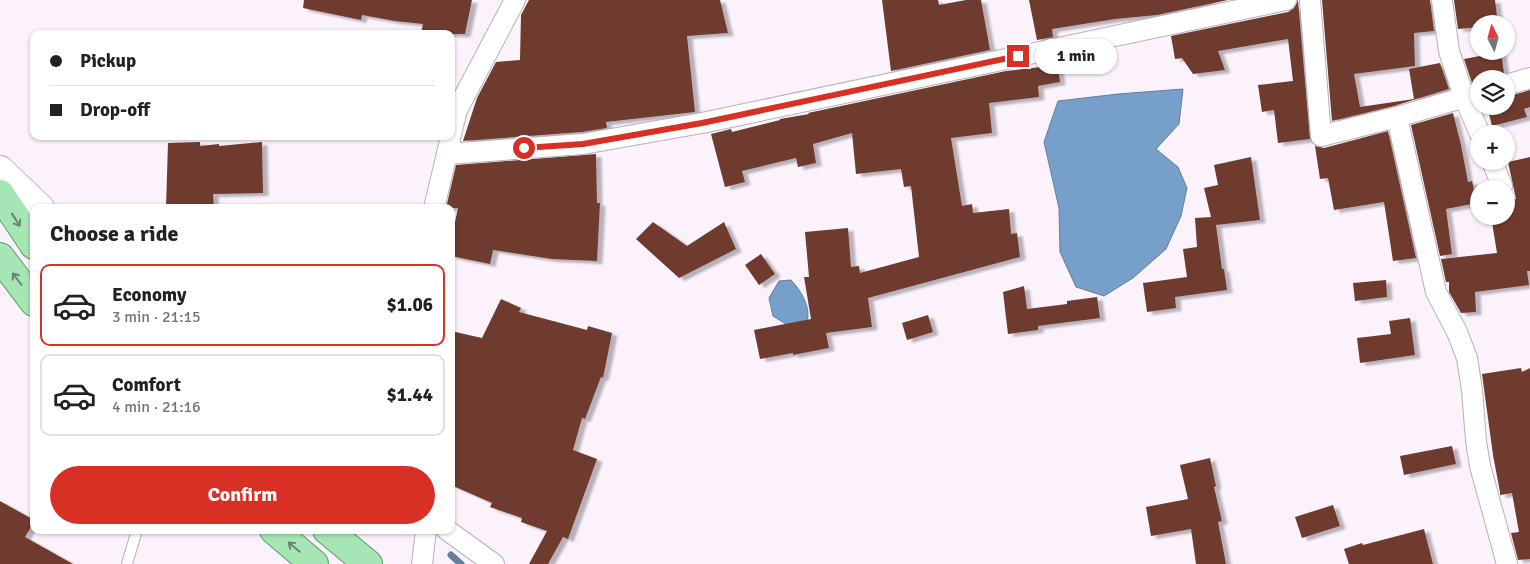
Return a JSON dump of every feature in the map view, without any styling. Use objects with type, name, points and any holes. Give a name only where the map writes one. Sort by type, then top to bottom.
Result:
[{"type":"main road","points":[[0,170],[36,204]]},
{"type":"main road","points":[[0,194],[30,239]]},
{"type":"main road","points":[[0,257],[30,297]]},
{"type":"main road","points":[[279,534],[314,564]]},
{"type":"main road","points":[[333,534],[352,548]]},
{"type":"street","points":[[455,119],[457,110],[515,0]]},
{"type":"street","points":[[435,204],[450,141],[583,144],[702,123],[1286,0]]},
{"type":"street","points":[[1310,0],[1321,136],[1397,117],[1470,96]]},
{"type":"street","points":[[1442,0],[1449,51],[1470,91]]},
{"type":"street","points":[[1515,82],[1530,78]]},
{"type":"street","points":[[1397,117],[1436,292],[1457,332],[1467,358],[1480,466],[1507,564]]},
{"type":"street","points":[[422,564],[426,534]]},
{"type":"street","points":[[453,534],[494,564]]},
{"type":"lane","points":[[127,564],[136,534]]},
{"type":"water","points":[[1183,89],[1179,124],[1156,149],[1178,167],[1187,188],[1181,216],[1166,249],[1133,278],[1104,296],[1076,287],[1060,252],[1059,208],[1044,142],[1058,101]]},
{"type":"water","points":[[791,280],[805,300],[808,317],[807,323],[789,326],[773,316],[769,298],[779,281]]},
{"type":"building","points":[[304,0],[472,0],[465,34],[455,34],[455,30],[422,30],[423,24],[362,15],[361,20],[303,8]]},
{"type":"building","points":[[529,0],[720,0],[728,33],[687,36],[695,112],[606,122],[607,128],[582,132],[463,141],[477,98],[496,62],[520,60],[521,15]]},
{"type":"building","points":[[882,0],[938,0],[939,5],[966,0],[981,0],[990,50],[891,71]]},
{"type":"building","points":[[1029,0],[1228,0],[1157,15],[1115,19],[1052,29],[1053,37],[1037,40]]},
{"type":"building","points":[[1298,0],[1310,139],[1278,143],[1274,110],[1262,112],[1258,85],[1293,81],[1288,39],[1218,51],[1225,70],[1193,74],[1182,58],[1175,59],[1171,36],[1288,12],[1294,8]]},
{"type":"building","points":[[1322,0],[1430,0],[1434,31],[1414,33],[1415,66],[1354,74],[1360,107],[1414,99],[1409,69],[1440,63],[1449,89],[1394,106],[1332,121]]},
{"type":"building","points":[[1454,0],[1495,0],[1497,15],[1470,15],[1470,28],[1458,29]]},
{"type":"building","points":[[1464,59],[1502,60],[1504,70],[1470,70],[1470,77]]},
{"type":"building","points":[[1057,60],[1060,82],[1038,86],[1039,97],[989,103],[992,133],[951,138],[962,206],[972,204],[973,213],[1009,209],[1011,234],[1017,233],[1020,257],[868,298],[872,327],[826,333],[829,348],[760,359],[754,330],[811,319],[804,277],[809,277],[805,232],[848,228],[851,267],[859,266],[860,273],[919,257],[911,186],[904,187],[901,169],[856,174],[852,133],[813,144],[816,163],[798,167],[796,158],[742,171],[745,182],[725,187],[711,134],[731,129],[732,132],[780,119],[1006,71],[1041,67],[1041,64]]},
{"type":"building","points":[[1530,90],[1530,107],[1524,109],[1527,117],[1492,125],[1489,115],[1515,115],[1515,94]]},
{"type":"building","points":[[1453,113],[1468,182],[1470,182],[1470,204],[1446,209],[1452,254],[1440,256],[1411,125]]},
{"type":"building","points":[[1388,131],[1416,258],[1393,261],[1384,202],[1334,210],[1328,178],[1320,179],[1315,146],[1324,148]]},
{"type":"building","points":[[200,142],[200,146],[219,144],[219,146],[262,142],[263,193],[213,194],[214,204],[166,204],[168,143]]},
{"type":"building","points":[[596,154],[597,203],[600,203],[597,261],[552,259],[493,250],[490,264],[455,257],[455,222],[458,208],[455,208],[455,204],[447,204],[456,165]]},
{"type":"building","points":[[1251,157],[1260,220],[1216,225],[1227,290],[1175,297],[1176,308],[1147,312],[1143,283],[1187,277],[1183,249],[1197,247],[1195,218],[1211,217],[1204,188],[1218,185],[1214,165]]},
{"type":"building","points":[[1530,157],[1530,271],[1527,271],[1529,285],[1475,292],[1476,312],[1461,313],[1449,292],[1449,282],[1446,282],[1441,259],[1497,253],[1492,225],[1515,225],[1515,180],[1512,180],[1510,170],[1515,170],[1515,160]]},
{"type":"building","points":[[653,222],[687,246],[724,222],[736,249],[679,278],[636,239]]},
{"type":"building","points":[[761,254],[775,274],[759,285],[745,265]]},
{"type":"building","points":[[1386,280],[1387,297],[1355,301],[1353,283]]},
{"type":"building","points":[[1024,286],[1027,309],[1067,304],[1067,301],[1097,297],[1100,318],[1038,326],[1038,330],[1008,334],[1003,292]]},
{"type":"building","points":[[501,299],[521,308],[519,312],[587,330],[588,326],[612,333],[603,378],[601,377],[585,419],[582,418],[573,450],[597,459],[568,539],[563,537],[548,564],[529,564],[547,531],[521,522],[522,518],[490,507],[492,503],[455,487],[455,332],[482,338]]},
{"type":"building","points":[[928,315],[933,332],[907,340],[902,323]]},
{"type":"building","points":[[1410,318],[1415,355],[1360,363],[1357,338],[1391,334],[1389,321]]},
{"type":"building","points":[[1521,368],[1522,372],[1530,368],[1530,559],[1518,560],[1511,533],[1519,532],[1512,493],[1500,495],[1482,374]]},
{"type":"building","points":[[1452,446],[1456,464],[1404,475],[1400,456]]},
{"type":"building","points":[[1210,458],[1222,521],[1218,522],[1226,564],[1196,564],[1191,529],[1151,536],[1146,507],[1188,499],[1180,465]]},
{"type":"building","points":[[0,501],[30,518],[30,529],[25,537],[73,564],[0,564]]},
{"type":"building","points":[[1333,505],[1340,526],[1302,538],[1295,517]]},
{"type":"building","points":[[1424,529],[1433,564],[1349,564],[1344,549]]},
{"type":"waterway","points":[[451,555],[461,564]]},
{"type":"route","points":[[524,148],[583,144],[702,123],[1018,56]]}]
